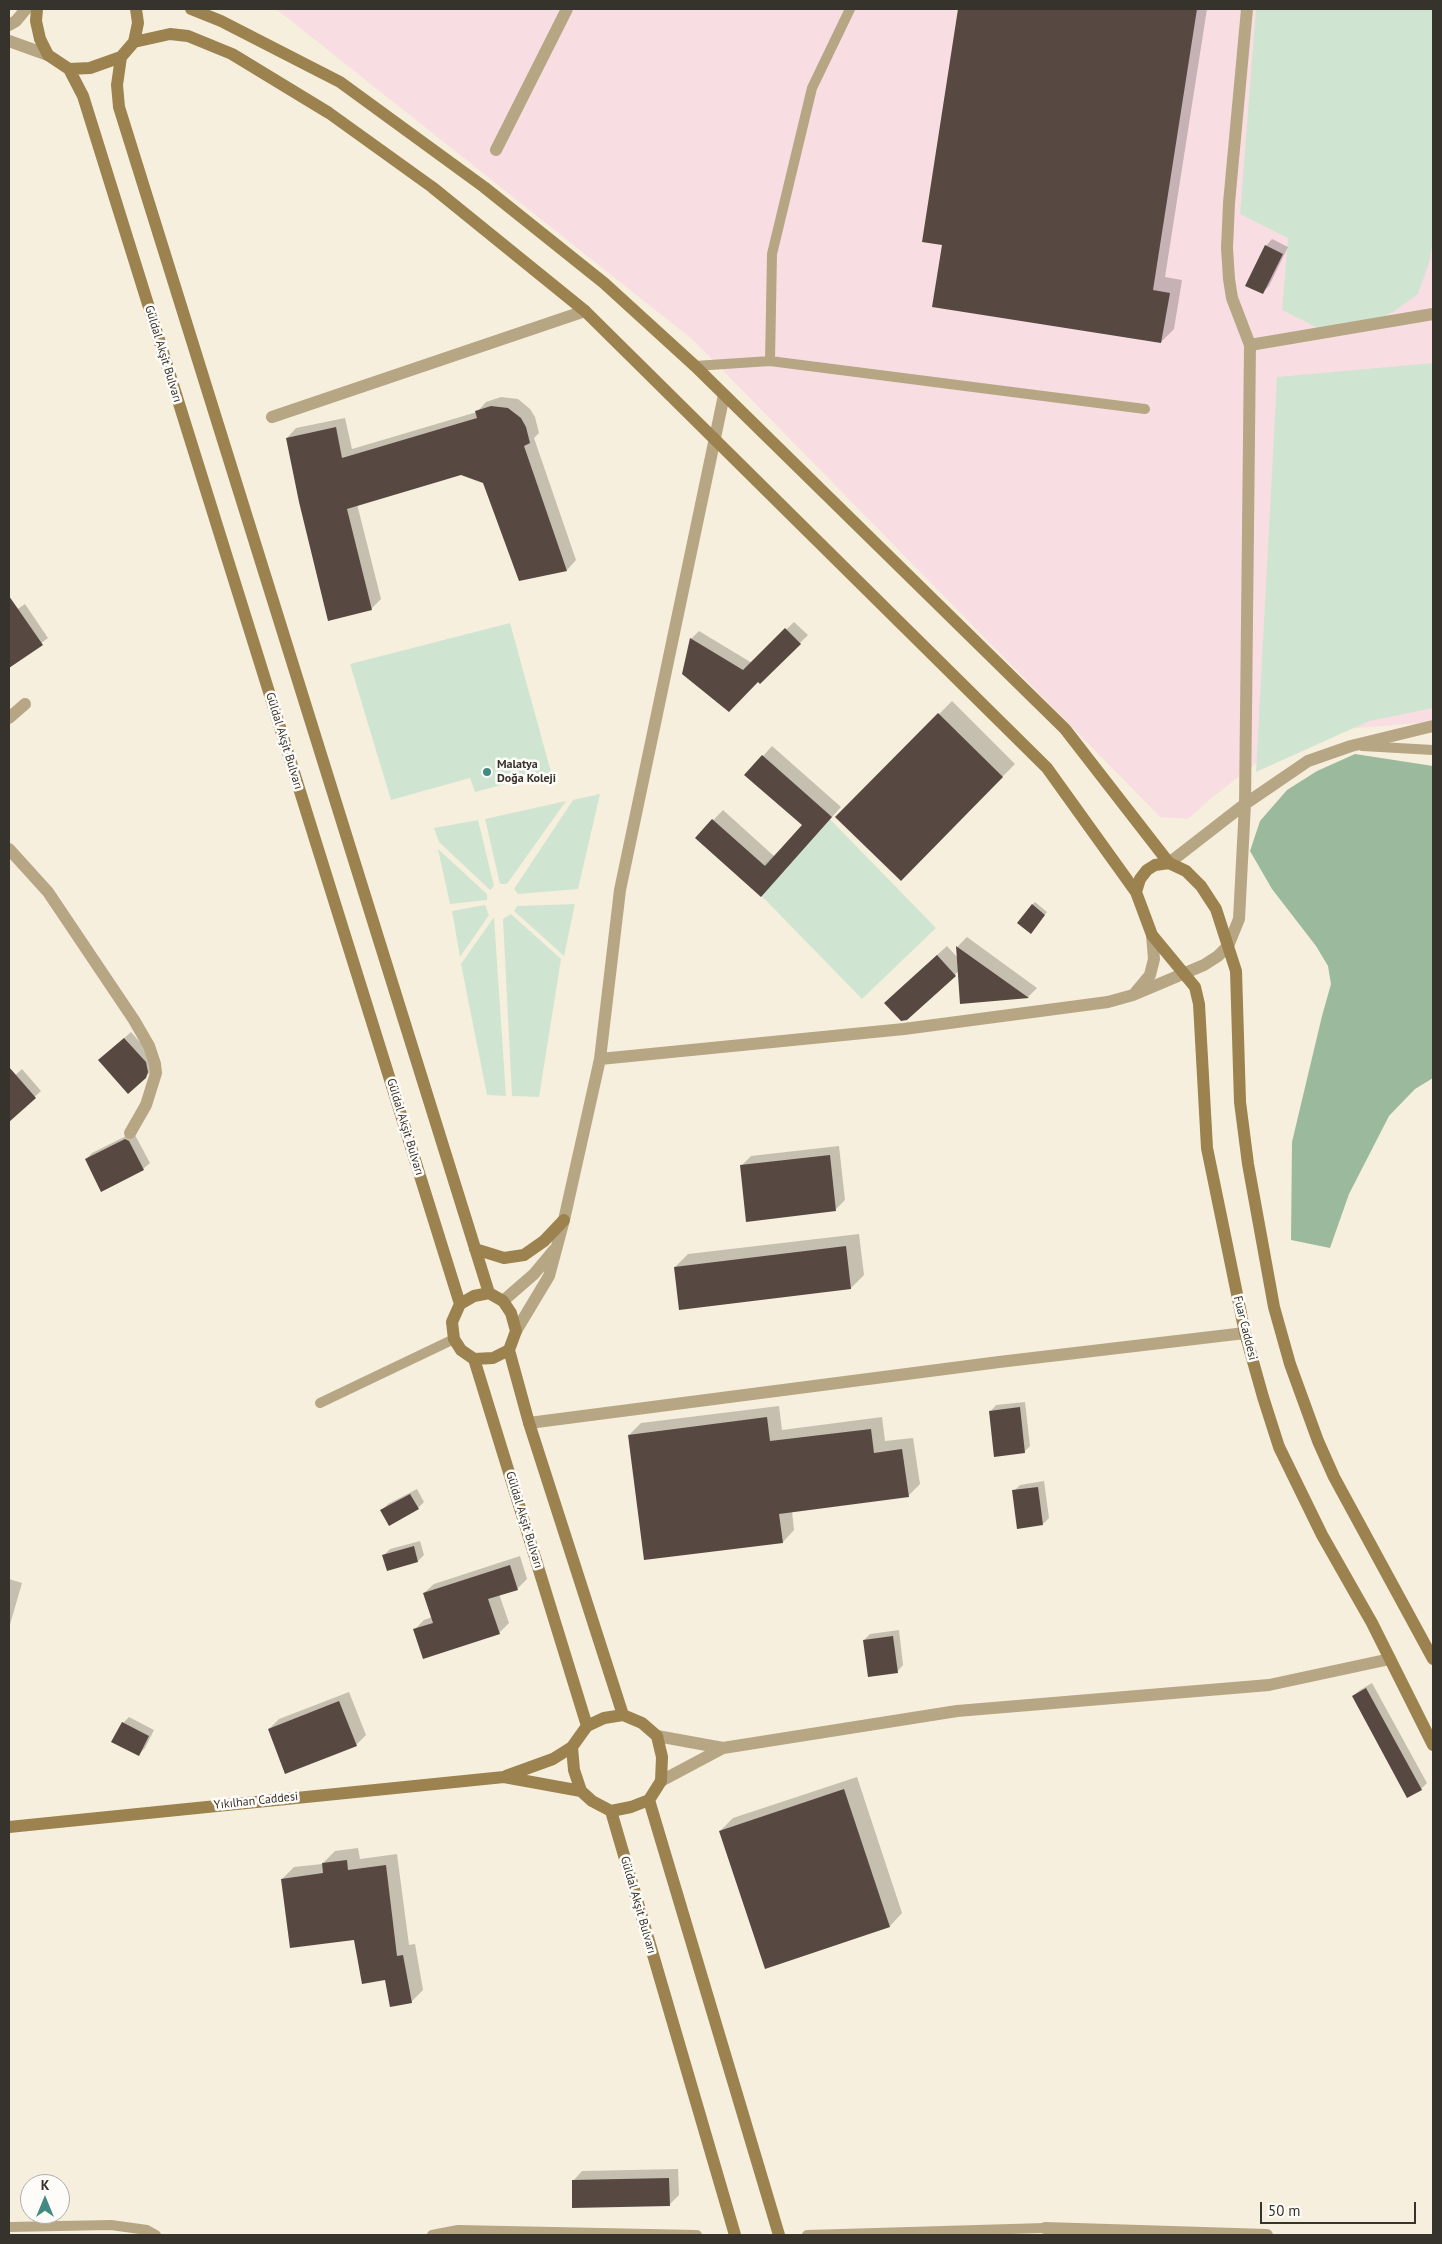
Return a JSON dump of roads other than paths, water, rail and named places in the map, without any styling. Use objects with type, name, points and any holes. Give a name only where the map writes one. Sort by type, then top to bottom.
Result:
[{"type":"street","points":[[9,25],[16,21],[26,9]]},
{"type":"street","points":[[37,9],[36,21],[40,39],[48,55]]},
{"type":"street","points":[[69,70],[90,68],[121,57],[134,42],[138,24],[136,9]]},
{"type":"street","points":[[191,9],[221,21],[340,82],[484,187],[604,283],[695,366],[1065,730],[1169,863],[1186,871],[1201,886],[1216,909],[1236,970],[1240,1102],[1248,1164],[1274,1308],[1290,1364],[1318,1441],[1334,1477],[1433,1659]]},
{"type":"street","points":[[496,150],[567,9]]},
{"type":"street","points":[[600,1059],[904,1029],[1108,1002],[1133,995],[1186,974],[1218,956],[1228,946],[1239,919],[1245,804],[1250,345],[1232,298],[1227,248],[1229,203],[1247,9]]},
{"type":"street","name":"Fuar Caddesi","points":[[134,42],[170,34],[188,36],[232,54],[329,113],[432,187],[585,311],[1047,768],[1136,892],[1152,935],[1195,987],[1199,1004],[1207,1148],[1245,1333],[1279,1446],[1322,1535],[1390,1659],[1433,1745]]},
{"type":"street","points":[[9,41],[48,55]]},
{"type":"street","name":"Güldal Akşit Bulvarı","points":[[48,55],[69,70],[83,96],[460,1304]]},
{"type":"street","points":[[121,57],[118,85],[119,107],[489,1293]]},
{"type":"street","points":[[272,417],[585,311]]},
{"type":"street","points":[[1250,345],[1433,314]]},
{"type":"street","points":[[623,1715],[529,1423],[509,1350],[516,1331],[549,1276],[564,1220],[600,1059],[620,890],[724,395]]},
{"type":"street","points":[[9,718],[25,704]]},
{"type":"street","points":[[1136,892],[1140,879],[1147,870],[1155,865],[1169,863],[1245,804],[1308,761],[1351,746],[1433,726]]},
{"type":"street","points":[[9,849],[48,892],[134,1020],[149,1046],[156,1073],[146,1106],[130,1133]]},
{"type":"street","points":[[1133,995],[1150,975],[1154,959],[1152,935]]},
{"type":"street","points":[[475,1249],[504,1258],[524,1255],[544,1241],[564,1220]]},
{"type":"street","points":[[503,1300],[534,1274],[557,1247]]},
{"type":"street","points":[[454,1339],[452,1322],[460,1304],[474,1296],[489,1293],[503,1300],[511,1313],[516,1331]]},
{"type":"street","points":[[529,1423],[999,1362],[1245,1333]]},
{"type":"street","name":"Güldal Akşit Bulvarı","points":[[454,1339],[461,1350],[474,1359],[587,1726]]},
{"type":"street","points":[[474,1359],[493,1358],[509,1350]]},
{"type":"street","points":[[723,1748],[661,1781],[649,1800],[631,1807],[611,1811],[592,1801],[581,1791],[574,1770],[572,1747],[587,1726],[604,1718],[623,1715],[642,1723],[657,1736],[723,1748],[957,1712],[1269,1685],[1390,1659]]},
{"type":"street","points":[[657,1736],[662,1757],[661,1781]]},
{"type":"street","name":"Yıkılhan Caddesi","points":[[9,1827],[504,1777],[553,1758],[572,1747]]},
{"type":"street","name":"Yıkılhan Caddesi","points":[[504,1777],[581,1791]]},
{"type":"street","points":[[649,1800],[779,2235]]},
{"type":"street","name":"Güldal Akşit Bulvarı","points":[[611,1811],[735,2235]]},
{"type":"street","points":[[1045,2228],[1267,2235]]},
{"type":"lane","points":[[770,361],[772,254],[812,88],[850,9]]},
{"type":"lane","points":[[695,366],[770,361],[1145,410]]},
{"type":"lane","points":[[1351,746],[1433,750]]},
{"type":"lane","points":[[320,1403],[454,1339]]},
{"type":"lane","points":[[9,2226],[112,2225],[147,2230],[156,2235]]},
{"type":"lane","points":[[807,2235],[1045,2228]]},
{"type":"lane","points":[[432,2235],[458,2230],[698,2235]]},
{"type":"place","name":"Malatya Doğa Koleji","points":[[487,772]]}]
